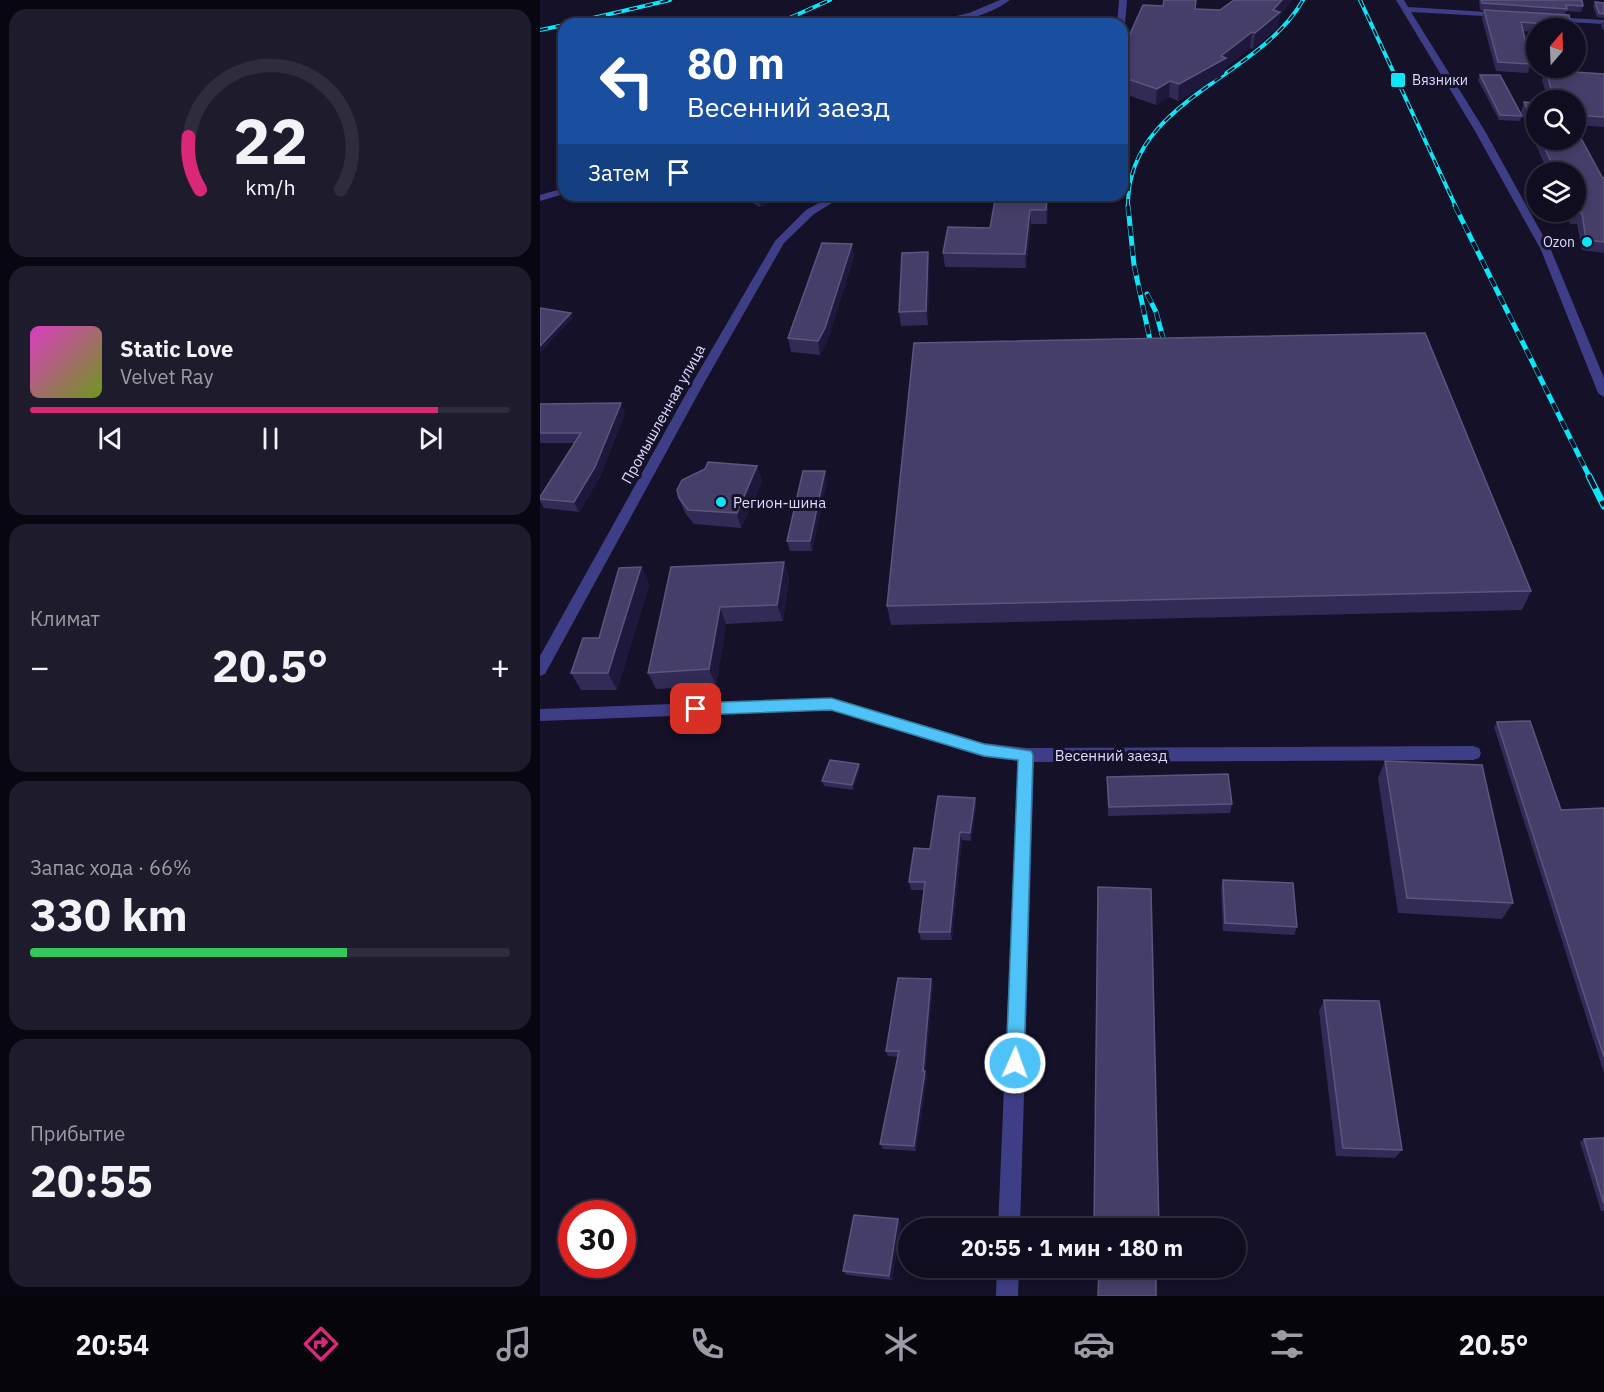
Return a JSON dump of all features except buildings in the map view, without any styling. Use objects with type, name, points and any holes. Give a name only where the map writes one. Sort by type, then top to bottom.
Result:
[{"type":"street","points":[[956,18],[971,15],[1006,0]]},
{"type":"street","points":[[1122,18],[1123,0]]},
{"type":"street","points":[[1402,5],[1510,16]]},
{"type":"street","points":[[1402,5],[1480,131],[1546,250],[1604,393]]},
{"type":"street","points":[[1586,21],[1604,22]]},
{"type":"street","points":[[540,198],[558,193]]},
{"type":"street","name":"Промышленная улица","points":[[540,670],[697,385],[780,242],[810,212],[829,201]]},
{"type":"street","name":"Весенний заезд","points":[[540,715],[831,704],[984,750],[1026,755],[1473,753]]},
{"type":"street","points":[[1009,1218],[1026,755]]},
{"type":"street","points":[[1007,1296],[1008,1278]]},
{"type":"railway","points":[[593,18],[670,0]]},
{"type":"railway","points":[[790,18],[830,0]]},
{"type":"railway","points":[[1128,207],[1133,171],[1148,141],[1171,116],[1198,93],[1256,51],[1282,27],[1303,0]]},
{"type":"railway","points":[[1360,0],[1456,207]]},
{"type":"railway","points":[[540,30],[558,26]]},
{"type":"railway","points":[[1455,206],[1590,478]]},
{"type":"railway","points":[[1128,207],[1134,265],[1153,354]]},
{"type":"railway","points":[[1147,294],[1156,312],[1167,353]]},
{"type":"railway","points":[[1590,478],[1604,506]]},
{"type":"place","name":"Вязники","points":[[1398,80]]},
{"type":"place","name":"Ozon","points":[[1587,242]]},
{"type":"place","name":"Регион-шина","points":[[721,502]]},
{"type":"route","points":[[696,709],[831,704],[984,750],[1026,755],[1015,1063]]}]
